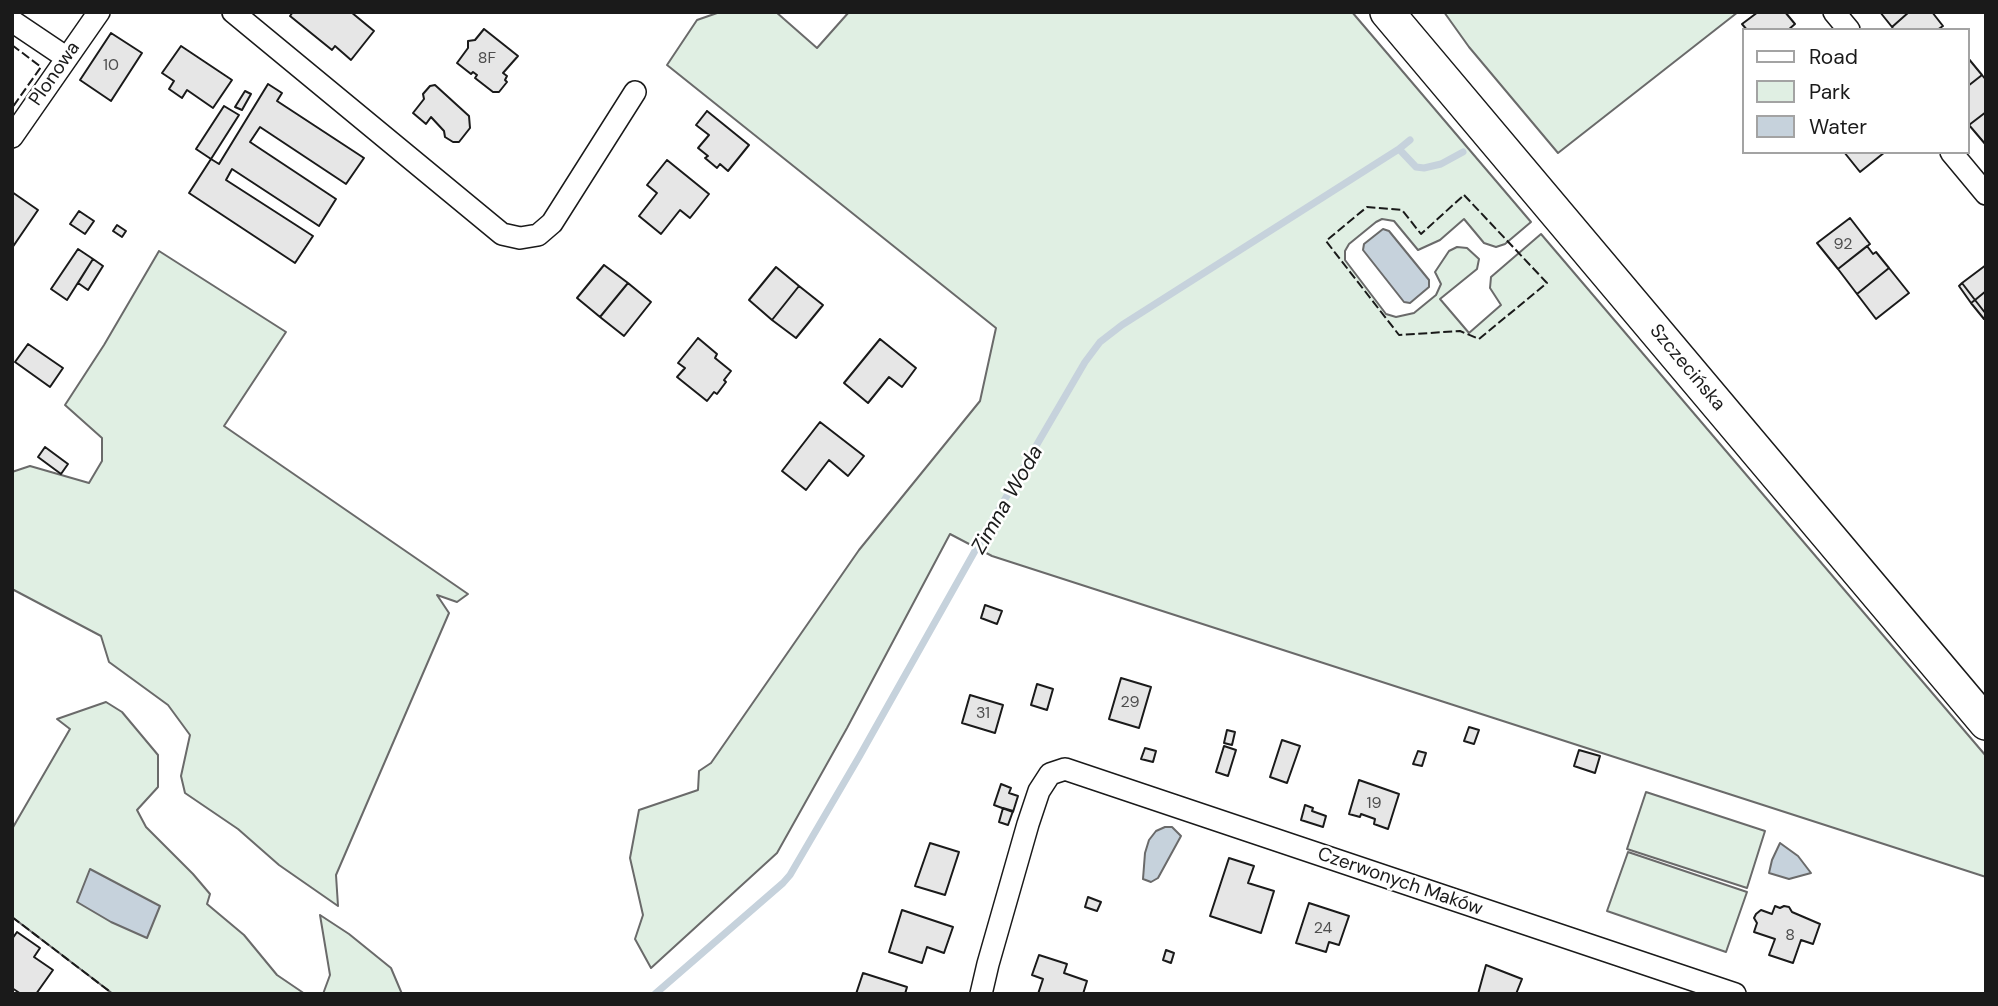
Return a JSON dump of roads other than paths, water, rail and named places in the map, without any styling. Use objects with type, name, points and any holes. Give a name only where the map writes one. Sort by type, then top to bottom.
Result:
[{"type":"main road","name":"Szczecińska","points":[[1387,12],[1986,723]]},
{"type":"street","name":"Plonowa","points":[[12,136],[99,12]]},
{"type":"street","points":[[233,12],[502,233],[520,238],[538,235],[552,223],[635,92]]},
{"type":"street","points":[[1834,12],[1847,28]]},
{"type":"street","points":[[12,20],[67,58]]},
{"type":"street","points":[[1953,154],[1986,194]]},
{"type":"street","name":"Czerwonych Maków","points":[[981,994],[1039,791],[1049,775],[1065,769],[1734,994]]},
{"type":"water","points":[[1383,229],[1389,231],[1429,280],[1429,287],[1410,303],[1404,302],[1363,250],[1364,244]]},
{"type":"water","points":[[1172,827],[1181,836],[1158,878],[1151,882],[1143,879],[1145,853],[1149,840],[1156,831]]},
{"type":"water","points":[[1780,843],[1798,856],[1811,873],[1789,879],[1769,873]]},
{"type":"water","points":[[90,869],[160,906],[147,938],[111,922],[77,902]]},
{"type":"waterway","points":[[1399,149],[1410,140]]},
{"type":"waterway","name":"Zimna Woda","points":[[655,994],[790,875],[980,542],[1085,362],[1100,342],[1122,325],[1399,149],[1416,167],[1424,168],[1441,164],[1463,152]]}]
